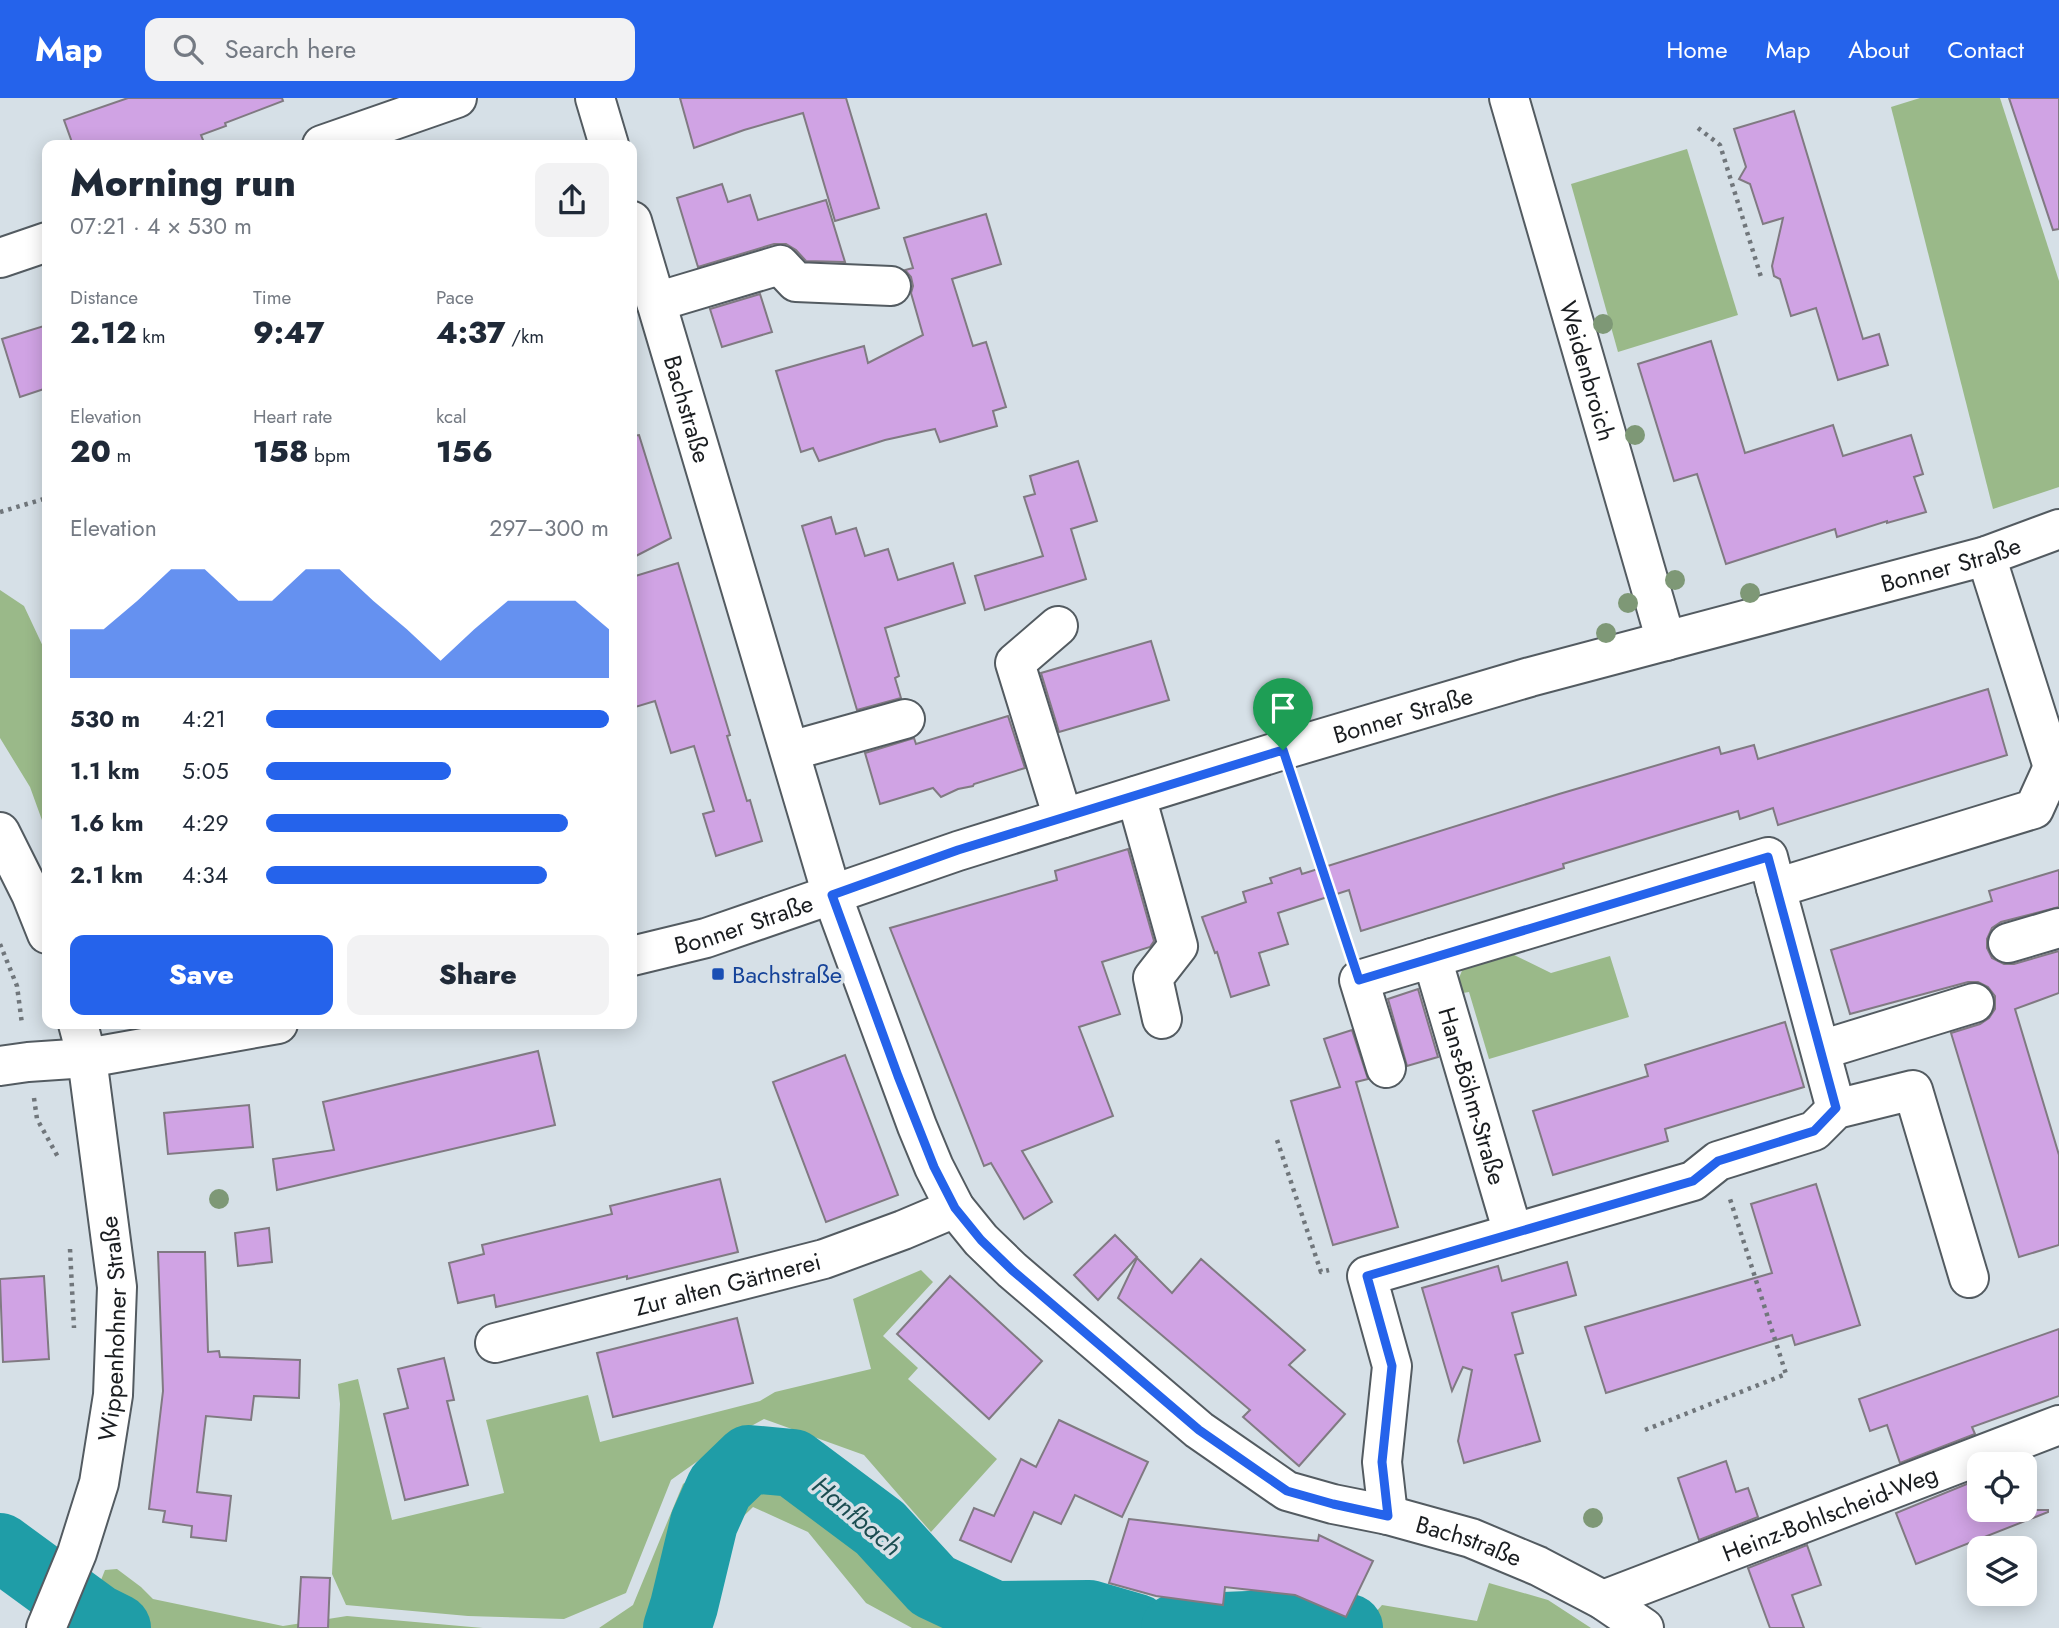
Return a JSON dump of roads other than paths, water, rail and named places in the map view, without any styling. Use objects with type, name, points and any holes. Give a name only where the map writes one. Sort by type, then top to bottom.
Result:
[{"type":"street","points":[[336,140],[457,98]]},
{"type":"street","points":[[594,98],[607,140]]},
{"type":"street","name":"Weidenbroich","points":[[1509,98],[1666,641]]},
{"type":"street","name":"Bachstraße","points":[[637,238],[832,895],[917,1126],[955,1208],[981,1240],[1012,1270],[1199,1430],[1287,1491],[1471,1538],[1538,1566],[1603,1600],[1644,1628]]},
{"type":"street","points":[[0,258],[42,244]]},
{"type":"street","points":[[656,302],[780,265],[796,282],[891,286]]},
{"type":"street","name":"Bonner Straße","points":[[637,955],[706,938],[914,865],[1283,750],[1530,677],[1986,556],[2059,529]]},
{"type":"street","points":[[1776,888],[2034,809],[2056,769],[1986,556]]},
{"type":"street","points":[[1058,626],[1015,663],[1063,818]]},
{"type":"street","points":[[790,751],[905,719]]},
{"type":"street","points":[[1136,796],[1178,946],[1153,978],[1162,1019]]},
{"type":"street","points":[[0,832],[42,922]]},
{"type":"street","points":[[1387,1068],[1359,980],[1768,857],[1836,1108]]},
{"type":"street","points":[[2008,943],[2059,928]]},
{"type":"street","name":"Hans-Böhm-Straße","points":[[1432,958],[1513,1233]]},
{"type":"street","points":[[1821,1051],[1974,1003]]},
{"type":"street","points":[[14,1064],[82,1041],[220,1029]]},
{"type":"street","name":"Wippenhohner Straße","points":[[46,1628],[77,1553],[99,1483],[113,1395],[117,1287],[82,1041]]},
{"type":"street","points":[[1388,1516],[1382,1462],[1392,1366],[1367,1276],[1693,1181],[1718,1161],[1814,1131],[1836,1108],[1913,1090],[1969,1278]]},
{"type":"street","name":"Zur alten Gärtnerei","points":[[495,1343],[824,1259],[955,1208]]},
{"type":"street","name":"Heinz-Bohlscheid-Weg","points":[[1603,1600],[2059,1425]]},
{"type":"waterway","name":"Hanfbach","points":[[677,1628],[704,1523],[720,1487],[749,1459],[793,1463],[880,1528],[933,1586],[995,1615],[1089,1614],[1137,1628]]},
{"type":"waterway","name":"Hanfbach","points":[[0,1547],[97,1618],[117,1628]]},
{"type":"waterway","name":"Hanfbach","points":[[1175,1628],[1325,1622],[1349,1628]]},
{"type":"place","name":"Bachstraße","points":[[718,974]]}]
